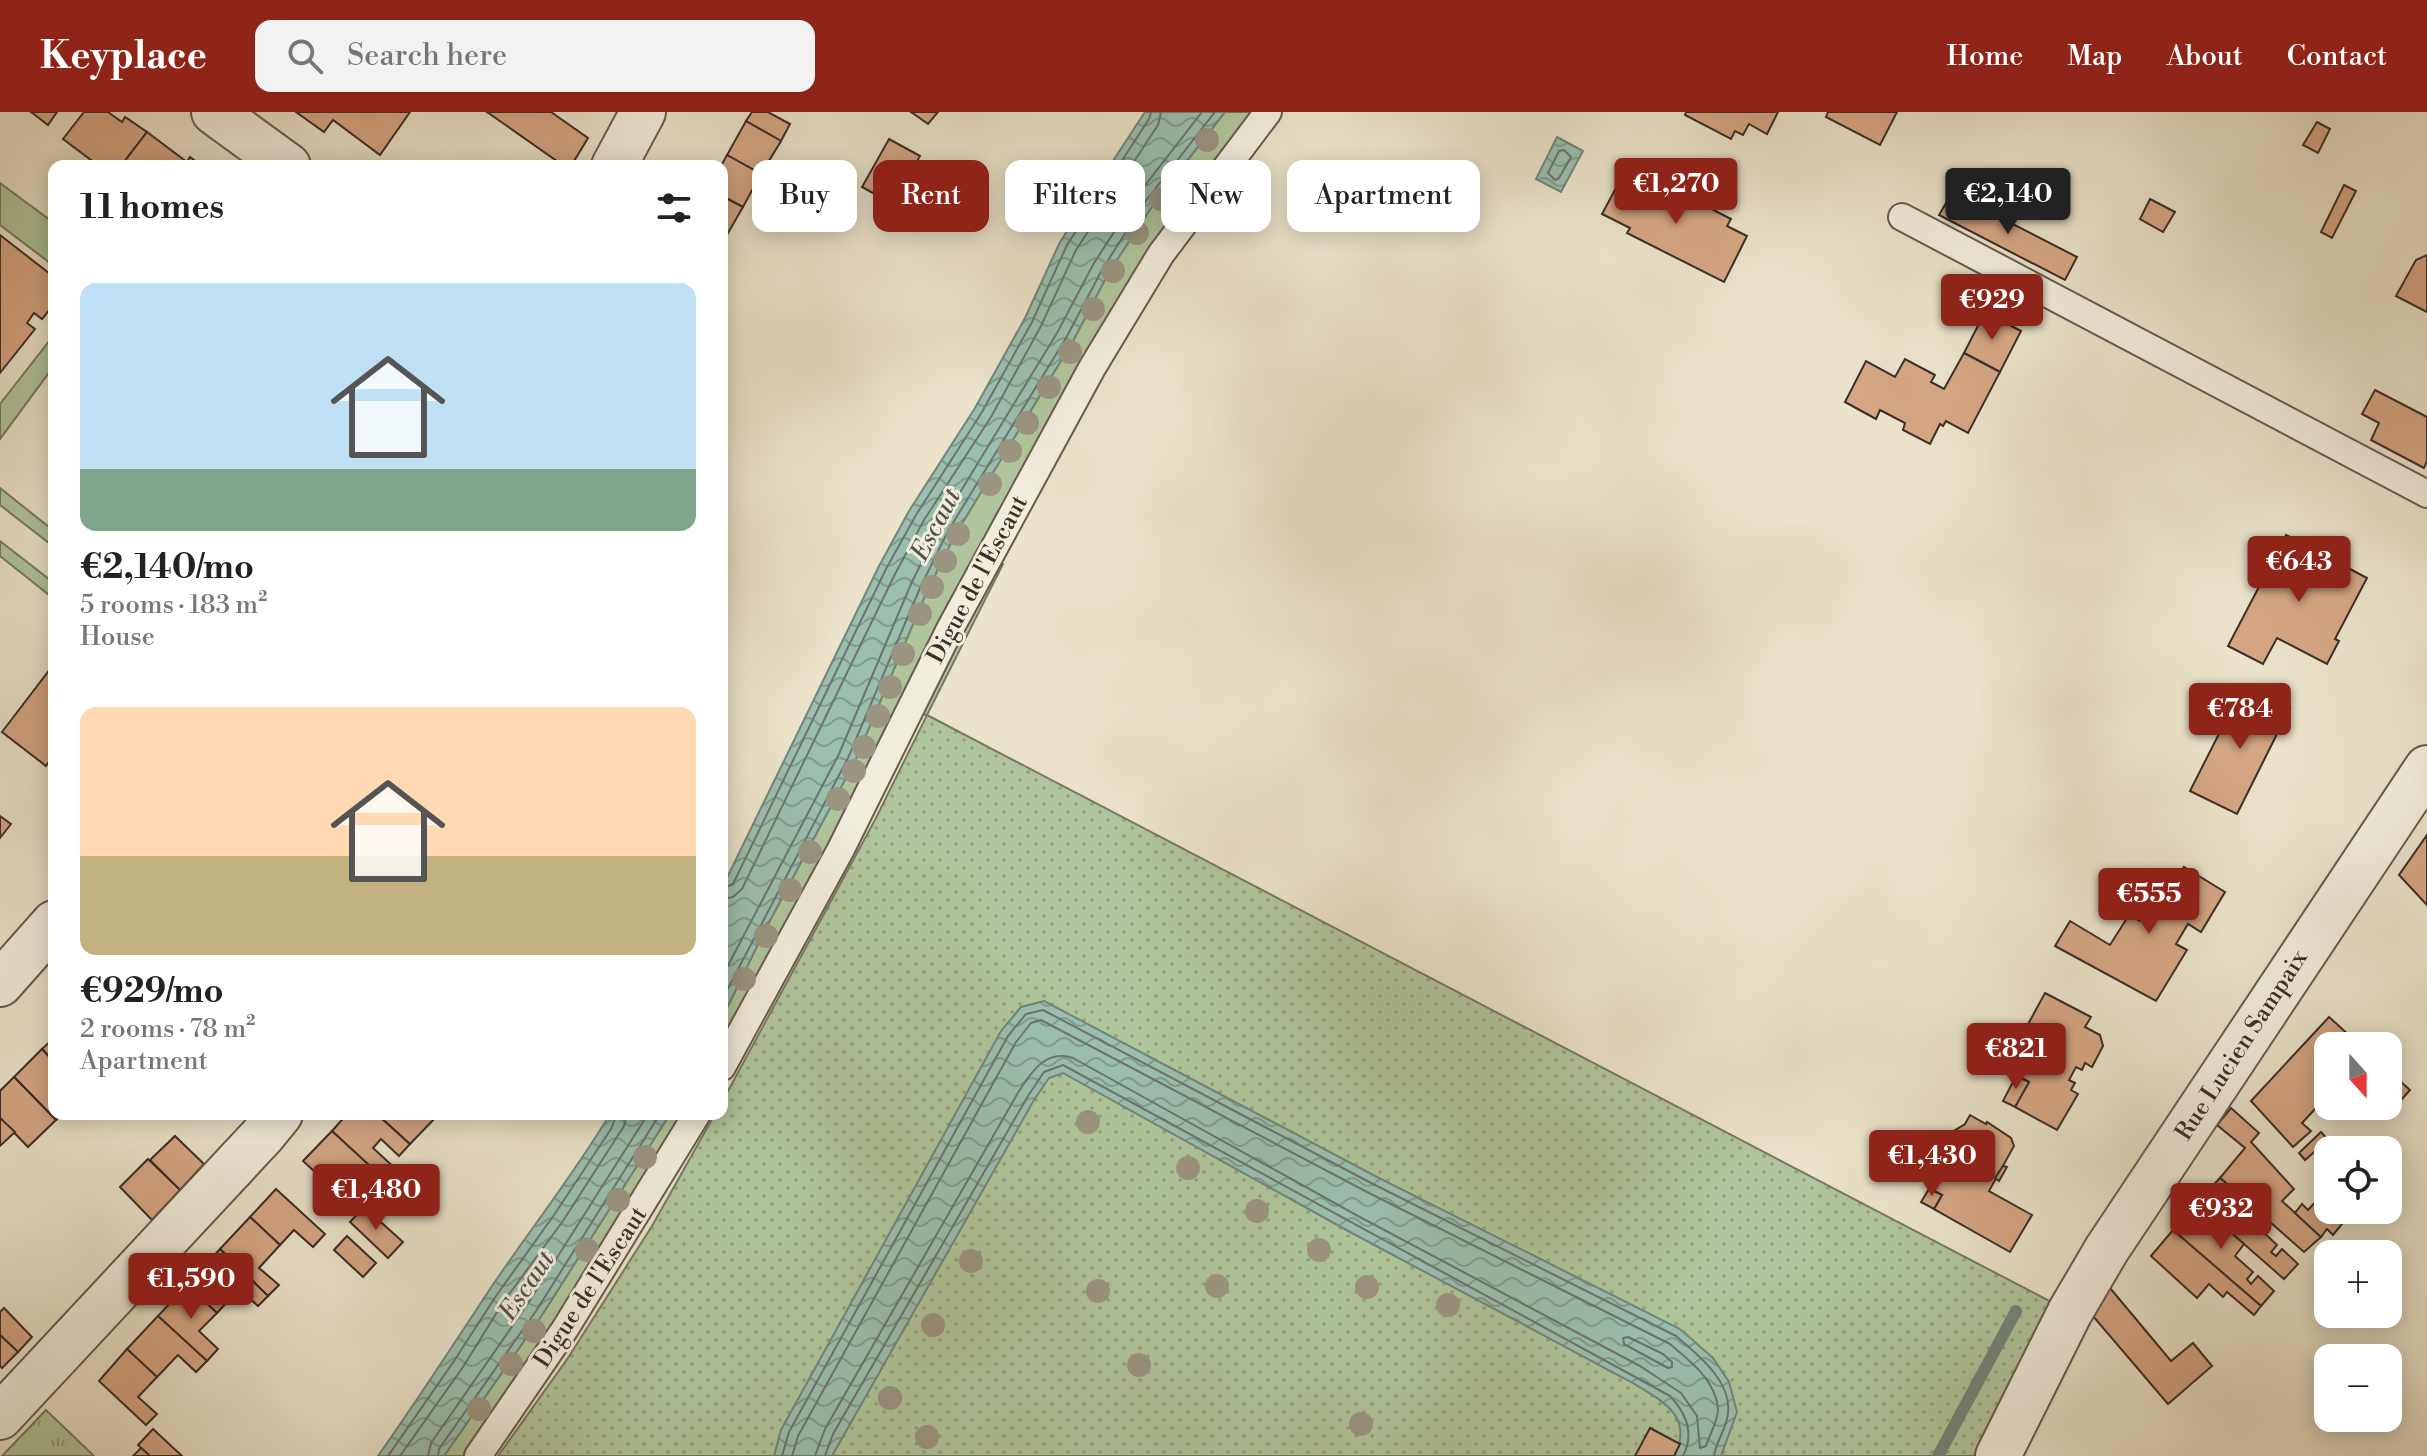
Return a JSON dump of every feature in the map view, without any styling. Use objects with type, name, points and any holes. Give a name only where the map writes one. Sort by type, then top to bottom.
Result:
[{"type":"street","points":[[214,112],[280,160]]},
{"type":"street","points":[[617,160],[643,112]]},
{"type":"street","name":"Rue Lucien Sampaix","points":[[1998,1456],[2070,1312],[2107,1249],[2427,768]]},
{"type":"street","points":[[0,984],[48,940]]},
{"type":"street","points":[[0,1417],[260,1121]]},
{"type":"lane","name":"Digue de l'Escaut","points":[[728,1056],[841,849],[970,591],[1092,368],[1161,254],[1268,112]]},
{"type":"lane","points":[[1902,217],[2427,494]]},
{"type":"lane","name":"Digue de l'Escaut","points":[[478,1456],[573,1318],[693,1120]]},
{"type":"green space","points":[[1225,112],[1256,112],[1228,160],[1188,160]]},
{"type":"green space","points":[[0,183],[48,219],[48,261],[0,225]]},
{"type":"green space","points":[[1161,194],[1161,232],[1186,232],[861,791],[728,1040],[728,1006],[855,761],[927,591],[955,535],[1073,341],[1109,272],[1135,232],[1145,232],[1145,217]]},
{"type":"green space","points":[[48,343],[48,374],[0,439],[0,404]]},
{"type":"green space","points":[[0,488],[48,526],[48,542],[0,505]]},
{"type":"green space","points":[[0,541],[48,578],[48,594],[0,556]]},
{"type":"green space","points":[[996,561],[1003,564],[927,715],[919,714]]},
{"type":"green space","points":[[927,715],[2057,1305],[1976,1456],[498,1456],[568,1358],[652,1226],[712,1120],[728,1120],[728,1091],[876,818]]},
{"type":"green space","points":[[666,1120],[683,1120],[613,1239],[467,1456],[444,1456],[542,1315]]},
{"type":"green space","points":[[46,1410],[94,1456],[2,1456]]},
{"type":"water","points":[[1145,112],[1225,112],[1188,160],[1161,160],[1161,194],[1145,217],[1145,160],[1114,160]]},
{"type":"water","points":[[1557,137],[1583,151],[1561,192],[1536,179]]},
{"type":"water","name":"Escaut","points":[[1067,232],[1135,232],[955,535],[927,591],[855,761],[728,1006],[728,876],[879,566],[909,511],[975,408],[1025,318]]},
{"type":"water","points":[[1044,1001],[1377,1177],[1680,1329],[1713,1358],[1729,1382],[1737,1412],[1721,1456],[1674,1456],[1679,1442],[1678,1420],[1663,1403],[1631,1382],[1350,1232],[1063,1073],[1049,1078],[1034,1100],[832,1456],[774,1456],[781,1430],[1001,1031],[1021,1007]]},
{"type":"water","name":"Escaut","points":[[606,1120],[666,1120],[542,1315],[444,1456],[378,1456],[503,1270]]},
{"type":"building","points":[[31,112],[57,112],[48,125]]},
{"type":"building","points":[[84,112],[108,112],[122,122],[125,117],[147,132],[126,160],[91,160],[63,139]]},
{"type":"building","points":[[296,112],[410,112],[380,155],[333,120],[324,132]]},
{"type":"building","points":[[487,112],[551,112],[588,138],[575,160],[555,160]]},
{"type":"building","points":[[752,112],[768,112],[790,124],[781,141],[746,121]]},
{"type":"building","points":[[911,112],[938,112],[928,124]]},
{"type":"building","points":[[1686,112],[1778,112],[1767,134],[1749,124],[1743,135],[1735,131],[1731,139],[1685,115]]},
{"type":"building","points":[[1828,112],[1897,112],[1880,145],[1826,117]]},
{"type":"building","points":[[746,121],[781,141],[769,160],[752,160],[752,169],[727,155]]},
{"type":"building","points":[[2317,122],[2330,129],[2318,153],[2303,145]]},
{"type":"building","points":[[147,132],[184,160],[126,160]]},
{"type":"building","points":[[889,139],[920,156],[918,160],[877,160]]},
{"type":"building","points":[[727,155],[752,169],[752,190],[743,207],[728,199],[728,160],[724,160]]},
{"type":"building","points":[[873,167],[873,193],[862,187]]},
{"type":"building","points":[[1624,173],[1651,187],[1653,181],[1685,197],[1682,203],[1695,209],[1698,202],[1731,219],[1727,226],[1747,236],[1724,282],[1627,233],[1630,228],[1602,214]]},
{"type":"building","points":[[2344,185],[2356,191],[2332,238],[2321,232]]},
{"type":"building","points":[[1952,193],[2077,257],[2065,280],[1939,215]]},
{"type":"building","points":[[728,199],[743,207],[728,233]]},
{"type":"building","points":[[2150,199],[2175,212],[2163,232],[2140,219]]},
{"type":"building","points":[[0,235],[48,272],[48,312],[42,319],[34,313],[27,323],[35,329],[0,373]]},
{"type":"building","points":[[2427,255],[2427,312],[2396,296],[2416,260]]},
{"type":"building","points":[[1985,312],[2021,331],[2000,372],[1964,353]]},
{"type":"building","points":[[1964,353],[2000,372],[1968,433],[1946,421],[1943,426],[1940,424],[1930,444],[1903,430],[1905,423],[1880,410],[1876,419],[1845,402],[1866,361],[1895,377],[1905,359],[1935,375],[1931,382],[1944,389]]},
{"type":"building","points":[[2375,390],[2427,417],[2427,461],[2424,468],[2371,440],[2379,423],[2362,414]]},
{"type":"building","points":[[2286,535],[2367,578],[2335,639],[2339,641],[2327,664],[2277,638],[2263,664],[2228,646]]},
{"type":"building","points":[[48,672],[46,766],[2,732]]},
{"type":"building","points":[[2248,686],[2290,708],[2237,814],[2190,791],[2227,718],[2231,720]]},
{"type":"building","points":[[0,816],[11,824],[0,838]]},
{"type":"building","points":[[2427,835],[2427,905],[2399,875]]},
{"type":"building","points":[[2184,867],[2225,892],[2201,932],[2188,924],[2176,944],[2187,950],[2156,1001],[2055,946],[2070,921],[2110,945],[2129,915],[2140,921],[2166,879],[2174,884]]},
{"type":"building","points":[[2045,993],[2091,1017],[2085,1027],[2100,1035],[2103,1046],[2092,1067],[2085,1063],[2082,1070],[2076,1067],[2069,1080],[2075,1083],[2071,1090],[2078,1094],[2057,1130],[2015,1107],[2029,1082],[1992,1062],[2008,1032],[2020,1039]]},
{"type":"building","points":[[2329,1017],[2346,1032],[2315,1032]]},
{"type":"building","points":[[2314,1033],[2314,1110],[2302,1123],[2311,1131],[2293,1147],[2251,1101]]},
{"type":"building","points":[[42,1049],[48,1056],[48,1112],[14,1077]]},
{"type":"building","points":[[2016,1076],[2029,1082],[2015,1107],[2003,1101]]},
{"type":"building","points":[[14,1077],[48,1112],[48,1120],[56,1120],[28,1147],[0,1118],[0,1091]]},
{"type":"building","points":[[2402,1083],[2410,1090],[2402,1099]]},
{"type":"building","points":[[2231,1108],[2259,1133],[2251,1142],[2294,1189],[2282,1201],[2321,1237],[2304,1252],[2220,1178],[2245,1148],[2217,1125]]},
{"type":"building","points":[[1970,1115],[2011,1138],[2014,1146],[1989,1191],[2032,1215],[2010,1252],[1934,1209],[1942,1195],[1934,1191],[1932,1184],[1953,1146],[1952,1132],[1965,1124]]},
{"type":"building","points":[[0,1118],[15,1132],[0,1146]]},
{"type":"building","points":[[342,1120],[384,1120],[410,1144],[399,1156],[381,1139],[373,1148],[409,1181],[397,1191],[332,1131]]},
{"type":"building","points":[[384,1120],[433,1120],[410,1144]]},
{"type":"building","points":[[332,1131],[384,1179],[365,1199],[361,1196],[352,1206],[303,1161]]},
{"type":"building","points":[[175,1136],[204,1164],[180,1190],[150,1160]]},
{"type":"building","points":[[2314,1139],[2314,1152],[2305,1160],[2299,1153]]},
{"type":"building","points":[[148,1159],[180,1190],[152,1220],[120,1187]]},
{"type":"building","points":[[2003,1166],[2007,1167],[1999,1181],[1995,1178]]},
{"type":"building","points":[[2220,1178],[2267,1219],[2259,1228],[2277,1245],[2271,1252],[2276,1256],[2282,1249],[2298,1264],[2284,1279],[2197,1203]]},
{"type":"building","points":[[1932,1184],[1934,1191],[1942,1195],[1934,1209],[1921,1202]]},
{"type":"building","points":[[276,1189],[325,1234],[313,1247],[294,1230],[280,1245],[250,1217]]},
{"type":"building","points":[[2197,1203],[2244,1244],[2235,1256],[2253,1272],[2247,1279],[2251,1284],[2258,1276],[2274,1291],[2261,1306],[2173,1230]]},
{"type":"building","points":[[2314,1203],[2314,1224],[2342,1224],[2333,1235],[2327,1229],[2321,1237],[2295,1213],[2302,1204],[2308,1210]]},
{"type":"building","points":[[364,1207],[403,1242],[388,1258],[350,1222]]},
{"type":"building","points":[[250,1217],[280,1245],[259,1268],[279,1285],[268,1296],[220,1249]]},
{"type":"building","points":[[2173,1230],[2261,1306],[2254,1315],[2227,1292],[2223,1297],[2209,1284],[2197,1298],[2151,1256]]},
{"type":"building","points":[[347,1236],[376,1263],[363,1277],[334,1250]]},
{"type":"building","points":[[220,1249],[268,1296],[258,1306],[239,1289],[217,1313],[187,1285]]},
{"type":"building","points":[[187,1285],[217,1313],[199,1331],[218,1349],[207,1361],[158,1316]]},
{"type":"building","points":[[2110,1288],[2171,1361],[2193,1343],[2212,1366],[2168,1404],[2092,1315]]},
{"type":"building","points":[[4,1308],[32,1337],[18,1352],[0,1335],[0,1312]]},
{"type":"building","points":[[158,1316],[207,1361],[196,1372],[178,1355],[157,1377],[127,1349]]},
{"type":"building","points":[[0,1335],[18,1352],[2,1368],[0,1366]]},
{"type":"building","points":[[127,1349],[157,1377],[138,1397],[157,1414],[146,1425],[99,1381]]},
{"type":"building","points":[[1650,1428],[1680,1444],[1674,1456],[1635,1456]]},
{"type":"building","points":[[153,1429],[182,1456],[150,1456],[138,1445]]},
{"type":"building","points":[[141,1448],[150,1456],[133,1456]]},
{"type":"waterway","points":[[1938,1456],[2016,1311]]}]
